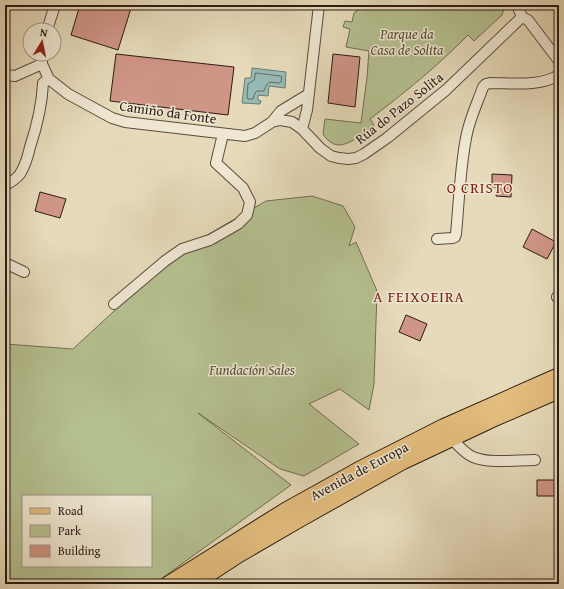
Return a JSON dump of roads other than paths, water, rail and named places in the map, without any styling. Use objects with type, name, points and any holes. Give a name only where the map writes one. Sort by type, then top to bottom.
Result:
[{"type":"main road","name":"Avenida de Europa","points":[[169,584],[288,510],[353,474],[444,427],[559,376]]},
{"type":"main road","name":"Avenida de Europa","points":[[193,584],[239,554],[404,461],[490,420],[559,390]]},
{"type":"street","points":[[50,22],[55,5]]},
{"type":"street","points":[[302,129],[307,110],[319,5]]},
{"type":"street","points":[[517,5],[522,17],[528,20],[559,61]]},
{"type":"street","name":"Rúa do Pazo Solita","points":[[272,122],[280,120],[292,122],[302,129],[320,148],[331,156],[348,159],[356,158],[387,138],[446,90],[522,17]]},
{"type":"street","name":"Camiño da Fonte","points":[[5,75],[15,76],[37,62]]},
{"type":"street","name":"Camiño da Fonte","points":[[43,62],[49,79],[68,94],[112,118],[125,122],[244,136],[255,133],[272,122]]},
{"type":"street","points":[[437,239],[453,238],[456,234],[466,138],[469,124],[483,87],[490,83],[537,83],[554,79],[559,75]]},
{"type":"street","points":[[5,185],[19,175],[26,160],[36,130],[43,82],[49,79]]},
{"type":"street","points":[[272,122],[280,111],[309,94]]},
{"type":"street","name":"Camiño da Fonte","points":[[114,304],[165,261],[182,249],[210,240],[238,224],[247,215],[250,202],[243,188],[216,163],[223,134]]},
{"type":"street","points":[[5,263],[24,272]]},
{"type":"street","points":[[452,439],[472,456],[486,461],[534,460]]},
{"type":"water","points":[[252,68],[286,72],[285,88],[269,86],[268,96],[258,95],[258,100],[261,101],[260,104],[242,103],[245,78],[251,78]]},
{"type":"district","name":"O CRISTO","points":[[480,188]]},
{"type":"district","name":"A FEIXOEIRA","points":[[419,297]]},
{"type":"park label","name":"Parque da Casa de Solita","points":[[407,42]]},
{"type":"park label","name":"Fundación Sales","points":[[252,370]]}]
